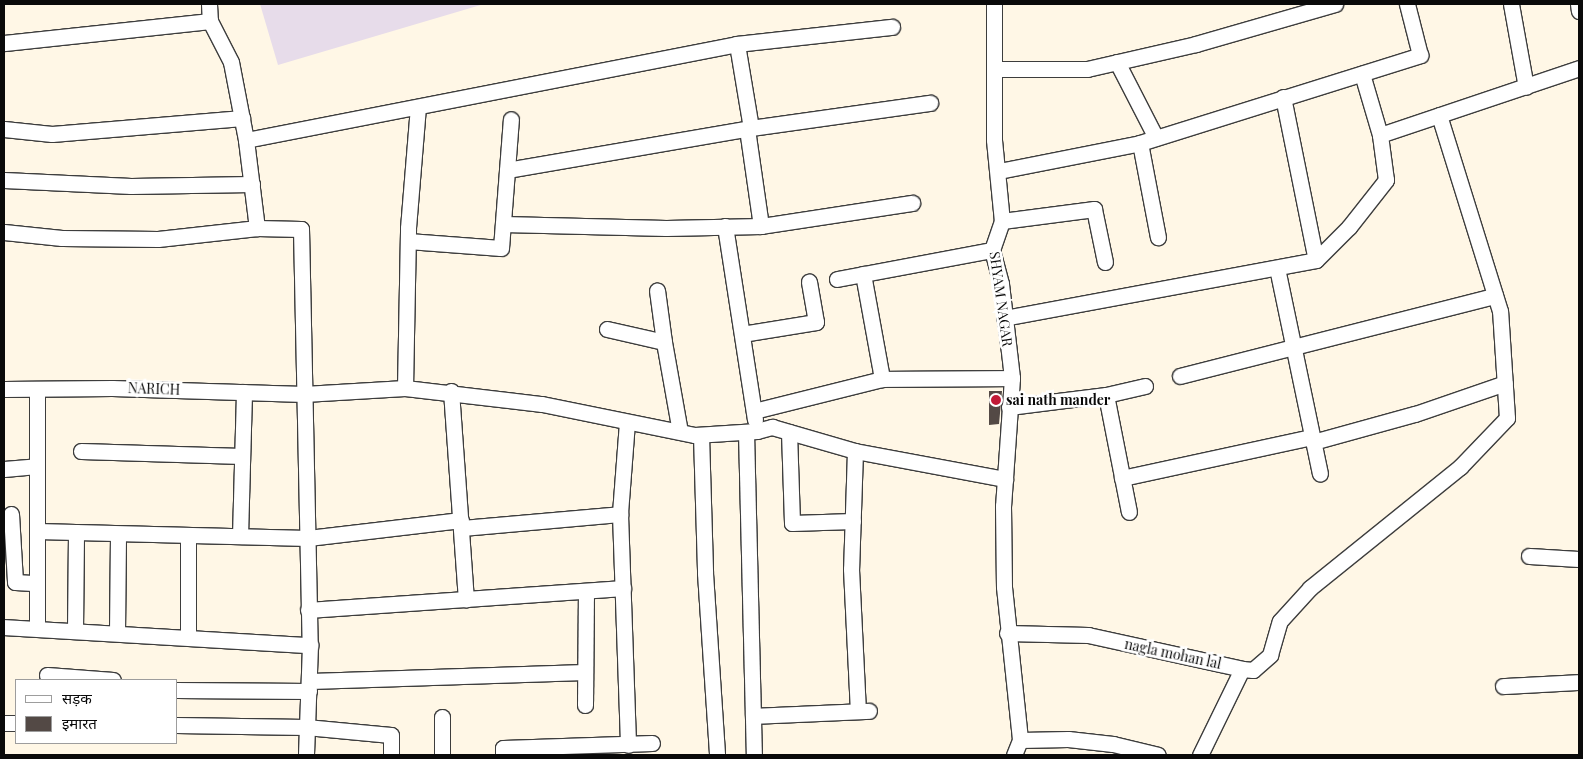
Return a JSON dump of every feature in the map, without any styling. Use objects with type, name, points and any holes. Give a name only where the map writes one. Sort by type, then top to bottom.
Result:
[{"type":"street","points":[[209,4],[210,21],[231,62],[246,140],[257,228]]},
{"type":"street","name":"SHYAM NAGAR","points":[[994,4],[996,69],[994,140],[999,171],[1002,221],[992,250],[1012,378],[1008,407],[1003,506],[1007,634]]},
{"type":"street","points":[[996,69],[1087,68],[1196,44],[1335,4]]},
{"type":"street","points":[[999,171],[1140,143],[1420,55],[1407,4]]},
{"type":"street","points":[[1511,4],[1526,87]]},
{"type":"street","points":[[1578,4],[1579,11]]},
{"type":"street","points":[[4,44],[210,21]]},
{"type":"street","points":[[246,140],[737,44],[892,28]]},
{"type":"street","points":[[737,44],[762,226]]},
{"type":"street","points":[[1117,62],[1156,138]]},
{"type":"street","points":[[1380,134],[1579,68]]},
{"type":"street","points":[[1004,318],[1316,260],[1349,227],[1386,180],[1380,134],[1362,74]]},
{"type":"street","points":[[1283,97],[1316,260]]},
{"type":"street","points":[[508,170],[749,129],[930,103]]},
{"type":"street","points":[[405,388],[408,241],[418,107]]},
{"type":"street","points":[[1242,669],[1253,670],[1270,655],[1280,621],[1310,588],[1460,468],[1507,418],[1500,311],[1439,115]]},
{"type":"street","points":[[4,129],[52,134],[242,118]]},
{"type":"street","points":[[408,241],[501,248],[511,119]]},
{"type":"street","points":[[1140,143],[1158,237]]},
{"type":"street","points":[[4,180],[131,186],[252,184]]},
{"type":"street","points":[[503,224],[762,226],[912,203]]},
{"type":"street","points":[[1002,221],[1094,210],[1105,262]]},
{"type":"street","points":[[725,226],[754,411],[751,431],[754,755]]},
{"type":"street","points":[[4,232],[62,238],[158,239],[257,228],[301,229],[310,645],[306,755]]},
{"type":"street","points":[[837,279],[992,250]]},
{"type":"street","points":[[1277,268],[1320,474]]},
{"type":"street","points":[[863,274],[882,379]]},
{"type":"street","points":[[742,334],[816,322],[809,282]]},
{"type":"street","points":[[657,290],[680,432]]},
{"type":"street","points":[[1180,376],[1496,296]]},
{"type":"street","points":[[607,329],[664,342]]},
{"type":"street","points":[[754,411],[882,379],[1012,378]]},
{"type":"street","points":[[1122,478],[1313,439],[1415,414],[1505,383]]},
{"type":"street","points":[[1008,407],[1106,395],[1145,386]]},
{"type":"street","name":"NARICH","points":[[4,389],[304,394],[405,388],[451,391],[542,404],[702,435],[751,431],[772,427],[855,451],[1005,479]]},
{"type":"street","points":[[37,389],[38,628]]},
{"type":"street","points":[[451,391],[466,599]]},
{"type":"street","points":[[240,536],[244,392]]},
{"type":"street","points":[[1106,395],[1129,512]]},
{"type":"street","points":[[628,422],[620,514],[628,744]]},
{"type":"street","points":[[789,432],[792,523],[853,521]]},
{"type":"street","points":[[702,435],[705,573],[717,755]]},
{"type":"street","points":[[81,451],[242,456]]},
{"type":"street","points":[[753,716],[863,711],[852,569],[855,451]]},
{"type":"street","points":[[4,469],[37,466]]},
{"type":"street","points":[[11,514],[15,582],[37,583]]},
{"type":"street","points":[[37,532],[308,538],[461,524],[620,514]]},
{"type":"street","points":[[75,630],[76,532]]},
{"type":"street","points":[[117,632],[118,534]]},
{"type":"street","points":[[188,535],[188,636]]},
{"type":"street","points":[[1529,556],[1579,559]]},
{"type":"street","points":[[308,610],[623,588]]},
{"type":"street","points":[[585,705],[586,591]]},
{"type":"street","points":[[4,627],[188,636],[310,645]]},
{"type":"street","points":[[1007,634],[1020,740],[1014,755]]},
{"type":"street","name":"nagla mohan lal","points":[[1007,634],[1088,635],[1242,669],[1200,755]]},
{"type":"street","points":[[178,690],[309,686],[585,672]]},
{"type":"street","points":[[47,675],[100,679]]},
{"type":"street","points":[[1503,686],[1579,682]]},
{"type":"street","points":[[442,717],[442,755]]},
{"type":"street","points":[[178,725],[306,727],[391,735],[391,755]]},
{"type":"street","points":[[1020,740],[1068,739],[1113,744],[1158,755]]},
{"type":"street","points":[[503,755],[503,748],[652,743]]},
{"type":"shaded area","points":[[260,4],[484,4],[278,65]]},
{"type":"building","name":"sai nath mander","points":[[989,391],[1002,391],[999,424],[989,425]]},
{"type":"place","name":"sai nath mander","points":[[996,400]]}]
